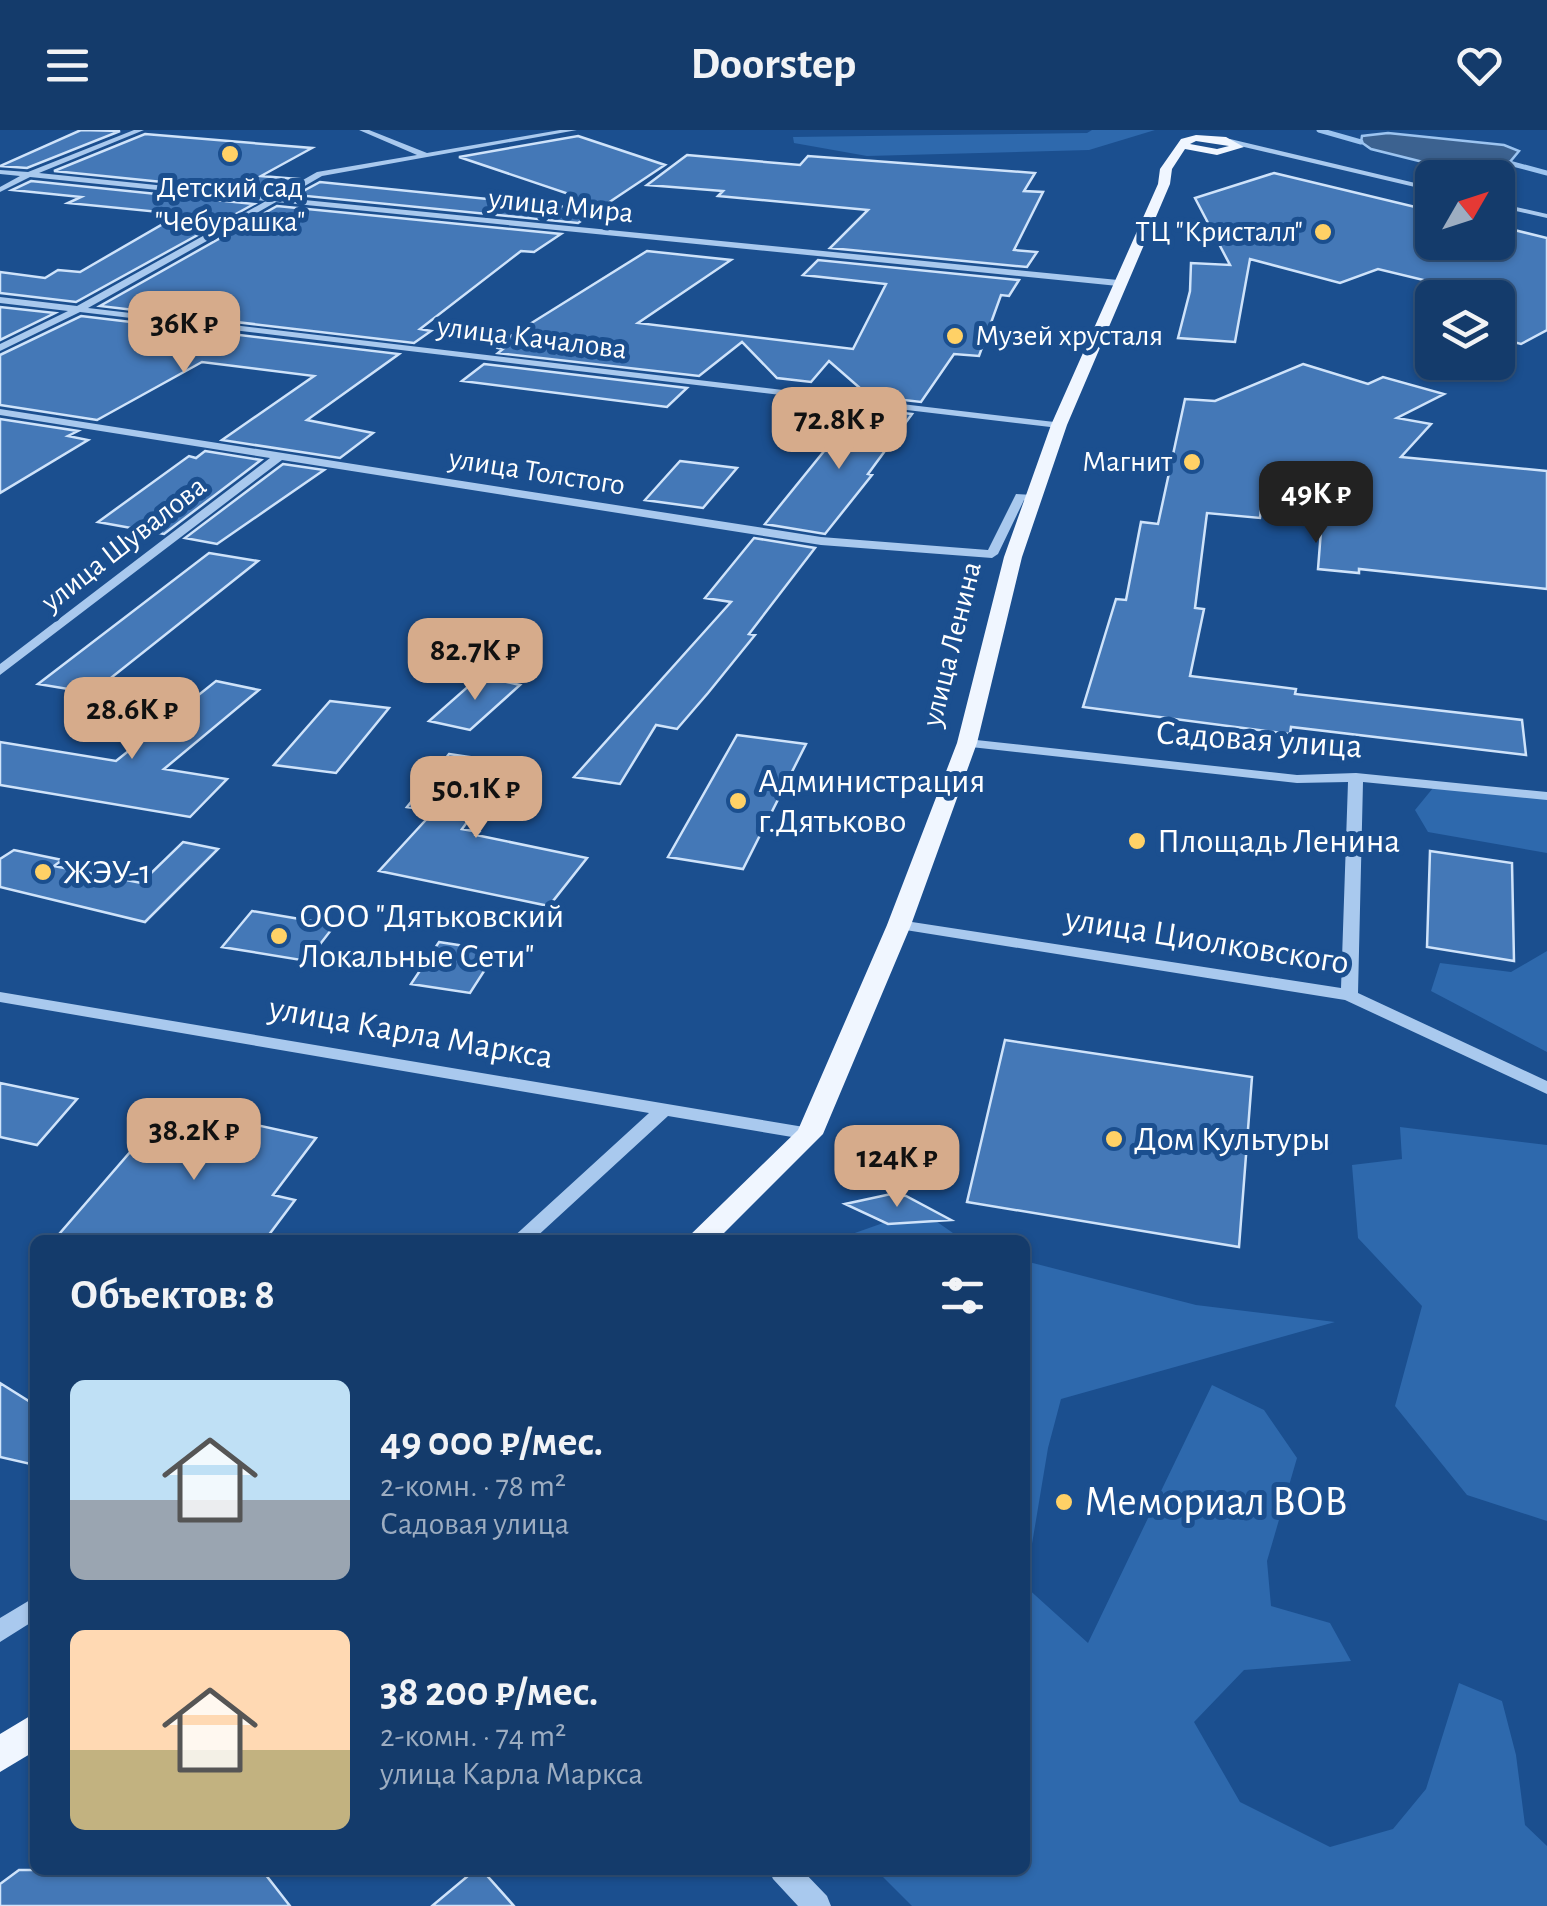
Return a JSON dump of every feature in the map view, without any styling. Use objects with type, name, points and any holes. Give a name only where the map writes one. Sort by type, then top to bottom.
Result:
[{"type":"main road","points":[[1198,135],[1193,150],[1227,144]]},
{"type":"main road","name":"улица Ленина","points":[[705,1235],[810,1134],[898,925],[967,742],[1013,557],[1059,425],[1118,282],[1164,184],[1166,169],[1198,135]]},
{"type":"main road","points":[[1166,169],[1227,144]]},
{"type":"main road","points":[[0,1755],[30,1734]]},
{"type":"street","points":[[0,190],[26,179],[28,174],[140,130]]},
{"type":"street","points":[[363,130],[427,156]]},
{"type":"street","points":[[0,348],[77,310],[320,174],[573,130]]},
{"type":"street","points":[[1227,144],[1415,186]]},
{"type":"street","name":"улица Мира","points":[[0,172],[1118,282]]},
{"type":"street","points":[[1515,208],[1547,216]]},
{"type":"street","name":"улица Качалова","points":[[0,300],[1059,425]]},
{"type":"street","name":"улица Толстого","points":[[0,412],[821,541],[992,554],[1020,496],[1033,498]]},
{"type":"street","name":"улица Шувалова","points":[[0,671],[278,457]]},
{"type":"street","name":"Садовая улица","points":[[967,742],[1297,779],[1356,777],[1547,796]]},
{"type":"street","points":[[1349,994],[1356,777]]},
{"type":"street","name":"улица Циолковского","points":[[898,925],[1349,994],[1547,1088]]},
{"type":"street","name":"улица Карла Маркса","points":[[0,997],[810,1134]]},
{"type":"street","points":[[525,1235],[664,1109]]},
{"type":"street","points":[[0,1630],[30,1610]]},
{"type":"street","points":[[788,1875],[818,1906]]},
{"type":"shaded area","points":[[1155,130],[1089,150],[867,156],[794,143],[793,137],[1087,133]]},
{"type":"shaded area","points":[[1388,133],[1504,145],[1519,151],[1512,160],[1415,160],[1371,149],[1361,142],[1362,136]]},
{"type":"shaded area","points":[[1433,788],[1547,799],[1547,853],[1428,832],[1415,810]]},
{"type":"shaded area","points":[[1547,951],[1547,1052],[1431,991],[1440,963],[1511,972]]},
{"type":"shaded area","points":[[1400,1127],[1547,1145],[1547,1521],[1467,1495],[1395,1406],[1422,1306],[1358,1238],[1352,1165],[1402,1159]]},
{"type":"shaded area","points":[[920,1210],[956,1235],[849,1235]]},
{"type":"shaded area","points":[[1030,1262],[1196,1305],[1335,1322],[1061,1399],[1048,1448],[1030,1556]]},
{"type":"shaded area","points":[[1212,1385],[1264,1410],[1297,1458],[1267,1561],[1271,1606],[1330,1623],[1351,1661],[1244,1670],[1194,1722],[1240,1802],[1330,1847],[1393,1829],[1426,1789],[1459,1683],[1502,1701],[1516,1755],[1525,1825],[1547,1846],[1547,1906],[912,1906],[881,1875],[1030,1875],[1030,1591],[1088,1643]]},
{"type":"building","points":[[81,130],[120,131],[27,168],[0,166]]},
{"type":"building","points":[[145,134],[312,148],[261,176],[297,179],[272,193],[54,171]]},
{"type":"building","points":[[578,136],[665,165],[578,223],[296,195],[320,182],[566,207],[569,194],[459,157]]},
{"type":"building","points":[[687,155],[800,165],[808,156],[1035,173],[1024,191],[1043,192],[1014,250],[1037,252],[1027,267],[830,248],[868,210],[647,185]]},
{"type":"building","name":"ТЦ \"Кристалл\"","points":[[1274,173],[1415,207],[1415,260],[1515,260],[1515,230],[1547,238],[1547,330],[1521,344],[1515,342],[1515,280],[1424,280],[1378,269],[1340,283],[1250,259],[1235,342],[1178,338],[1190,291],[1191,263],[1230,265],[1195,198]]},
{"type":"building","points":[[31,181],[254,204],[76,302],[0,293],[0,272],[45,278],[58,270],[80,272],[180,214],[68,203],[81,197],[12,190]]},
{"type":"building","points":[[277,206],[561,234],[534,252],[521,251],[420,329],[431,331],[414,343],[100,306]]},
{"type":"building","points":[[647,251],[731,260],[638,323],[853,349],[886,284],[803,275],[818,260],[1019,280],[1009,296],[1001,295],[979,356],[954,354],[921,402],[869,396],[829,361],[811,382],[777,378],[742,342],[699,376],[498,353],[503,349],[493,347]]},
{"type":"building","points":[[0,307],[55,313],[0,340]]},
{"type":"building","points":[[81,316],[399,354],[307,420],[373,433],[340,458],[222,440],[314,376],[202,362],[97,420],[0,405],[0,355]]},
{"type":"building","points":[[484,364],[687,388],[667,407],[462,381]]},
{"type":"building","points":[[1303,364],[1368,384],[1383,377],[1444,394],[1397,418],[1431,424],[1401,457],[1547,471],[1547,589],[1359,569],[1359,573],[1318,569],[1323,505],[1262,499],[1260,518],[1207,513],[1195,608],[1204,609],[1190,676],[1296,689],[1295,694],[1522,720],[1526,755],[1291,727],[1290,734],[1083,707],[1116,599],[1126,600],[1141,522],[1158,524],[1185,399],[1215,401]]},
{"type":"building","points":[[859,408],[912,414],[868,474],[872,475],[825,534],[765,524]]},
{"type":"building","points":[[0,419],[78,431],[68,436],[88,440],[0,493]]},
{"type":"building","points":[[205,451],[261,460],[164,534],[98,522],[189,456],[196,458]]},
{"type":"building","points":[[680,461],[737,468],[703,508],[645,500]]},
{"type":"building","points":[[283,464],[324,470],[217,544],[185,538]]},
{"type":"building","points":[[754,538],[815,548],[749,634],[755,635],[708,693],[677,729],[656,725],[620,784],[574,777],[731,602],[705,598]]},
{"type":"building","points":[[209,553],[258,561],[92,693],[38,684]]},
{"type":"building","points":[[480,676],[520,685],[470,730],[429,721]]},
{"type":"building","points":[[216,681],[259,690],[164,769],[227,779],[190,817],[0,785],[0,742],[116,761]]},
{"type":"building","points":[[330,701],[389,708],[336,773],[274,765]]},
{"type":"building","name":"Администрация г.Дятьково","points":[[737,735],[806,744],[743,869],[668,857]]},
{"type":"building","points":[[449,754],[510,763],[462,829],[587,858],[549,906],[379,871],[434,811],[407,807]]},
{"type":"building","points":[[183,842],[218,849],[145,922],[0,887],[0,859],[14,850],[62,860],[54,866],[141,883]]},
{"type":"building","points":[[1430,851],[1512,863],[1514,961],[1427,947]]},
{"type":"building","name":"ООО \"Дятьковский Локальные Сети\"","points":[[252,911],[335,925],[307,961],[222,947]]},
{"type":"building","points":[[439,942],[497,951],[470,993],[411,984]]},
{"type":"building","name":"Дом Культуры","points":[[1005,1040],[1252,1077],[1239,1247],[967,1202]]},
{"type":"building","points":[[0,1083],[77,1099],[37,1145],[0,1137]]},
{"type":"building","points":[[170,1106],[316,1138],[273,1195],[295,1200],[269,1235],[58,1235]]},
{"type":"building","points":[[891,1194],[906,1196],[951,1220],[888,1224],[845,1204]]},
{"type":"building","points":[[0,1383],[30,1402],[30,1464],[0,1457]]},
{"type":"building","points":[[19,1870],[30,1870],[30,1875],[266,1875],[290,1906],[0,1906],[0,1884]]},
{"type":"building","points":[[469,1875],[486,1875],[514,1906],[432,1906]]},
{"type":"waterway","points":[[1319,130],[1361,142]]},
{"type":"waterway","points":[[1515,165],[1547,173]]},
{"type":"place","name":"Детский сад \"Чебурашка\"","points":[[230,154]]},
{"type":"place","name":"ТЦ \"Кристалл\"","points":[[1323,232]]},
{"type":"place","name":"Музей хрусталя","points":[[955,336]]},
{"type":"place","name":"Магнит","points":[[1192,462]]},
{"type":"place","name":"Администрация г.Дятьково","points":[[738,801]]},
{"type":"place","name":"Площадь Ленина","points":[[1137,841]]},
{"type":"place","name":"ЖЭУ-1","points":[[43,872]]},
{"type":"place","name":"ООО \"Дятьковский Локальные Сети\"","points":[[279,936]]},
{"type":"place","name":"Дом Культуры","points":[[1114,1139]]},
{"type":"place","name":"Мемориал ВОВ","points":[[1064,1502]]}]
